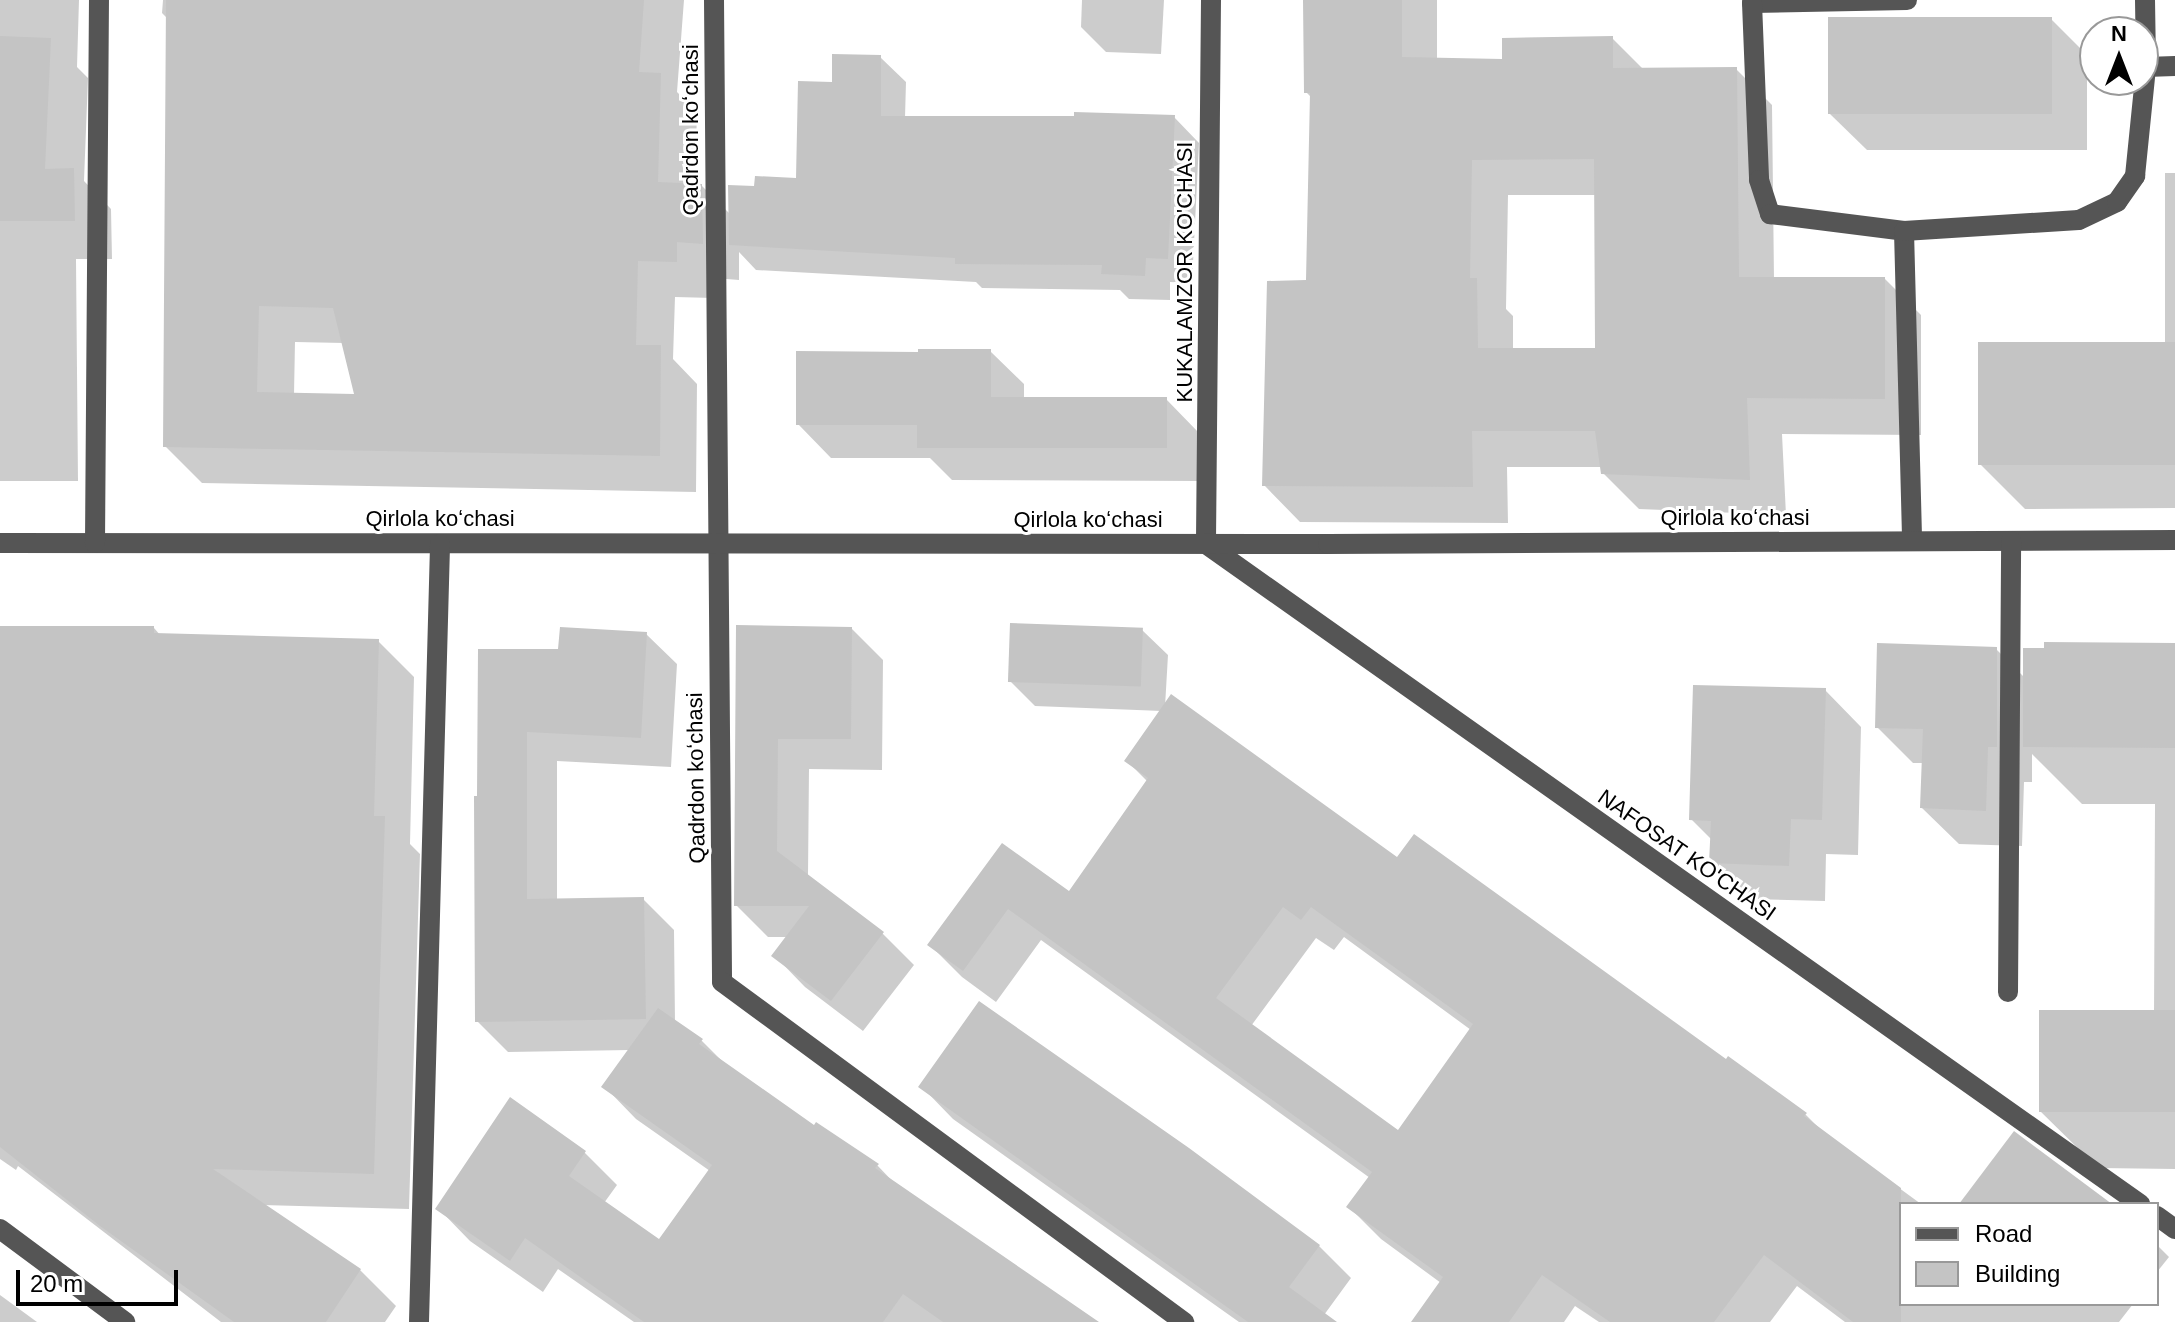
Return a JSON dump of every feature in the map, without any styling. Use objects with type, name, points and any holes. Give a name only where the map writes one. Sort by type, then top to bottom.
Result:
[{"type":"street","points":[[95,543],[99,0]]},
{"type":"street","name":"Qadrdon koʻchasi","points":[[714,0],[722,982],[1184,1322]]},
{"type":"street","name":"KUKALAMZOR KO'CHASI","points":[[1206,544],[1211,0]]},
{"type":"street","points":[[1907,0],[1752,2],[1759,180],[1770,214],[1904,231],[2079,220],[2117,202],[2135,176],[2143,96]]},
{"type":"street","points":[[1904,231],[1912,541]]},
{"type":"street","name":"Qirlola koʻchasi","points":[[0,543],[1206,544],[2175,540]]},
{"type":"street","points":[[2008,992],[2011,541]]},
{"type":"street","points":[[419,1322],[440,544]]},
{"type":"street","name":"NAFOSAT KO'CHASI","points":[[1206,544],[2137,1202]]},
{"type":"street","points":[[0,1229],[125,1322]]},
{"type":"building","points":[[166,0],[644,0],[639,72],[661,73],[658,182],[702,184],[703,244],[677,242],[677,262],[638,261],[636,345],[661,345],[660,456],[163,447]],"holes":[[[259,306],[333,308],[354,394],[257,392]]]},
{"type":"building","points":[[1303,0],[1402,0],[1402,57],[1502,59],[1502,38],[1613,36],[1613,68],[1737,67],[1739,277],[1885,277],[1885,399],[1747,398],[1750,480],[1601,474],[1595,431],[1472,431],[1473,487],[1262,486],[1267,281],[1306,280],[1310,93],[1304,93]],"holes":[[[1594,159],[1595,348],[1478,348],[1477,278],[1470,278],[1472,160]]]},
{"type":"building","points":[[1828,17],[2052,17],[2052,114],[1828,114]]},
{"type":"building","points":[[0,36],[51,38],[45,169],[74,168],[75,221],[0,221]]},
{"type":"building","points":[[832,54],[881,55],[881,116],[1074,116],[1074,112],[1175,115],[1168,259],[1146,258],[1145,276],[1101,274],[1102,265],[955,264],[955,258],[729,245],[728,185],[754,186],[755,176],[796,178],[798,81],[832,82]]},
{"type":"building","points":[[1978,342],[2175,342],[2175,465],[1978,465]]},
{"type":"building","points":[[918,349],[991,349],[991,397],[1167,397],[1167,448],[917,448],[917,425],[796,425],[796,351],[918,352]]},
{"type":"building","points":[[1010,623],[1143,628],[1141,687],[1008,682]]},
{"type":"building","points":[[736,625],[852,627],[851,739],[778,739],[777,851],[884,932],[831,1001],[771,956],[809,906],[734,906]]},
{"type":"building","points":[[0,626],[154,626],[154,633],[379,639],[374,816],[385,816],[374,1174],[213,1169],[361,1269],[326,1322],[234,1322],[100,1226],[0,1147]]},
{"type":"building","points":[[560,627],[647,632],[641,738],[527,732],[527,899],[644,897],[646,1019],[475,1022],[474,796],[477,796],[478,649],[558,649]]},
{"type":"building","points":[[2044,642],[2175,643],[2175,748],[2023,747],[2023,648],[2044,648]]},
{"type":"building","points":[[1877,643],[1997,647],[1997,747],[1988,747],[1986,811],[1920,808],[1923,729],[1875,728]]},
{"type":"building","points":[[1693,685],[1826,688],[1822,820],[1791,819],[1789,866],[1709,863],[1711,821],[1689,820]]},
{"type":"building","points":[[1171,694],[1397,857],[1414,834],[1726,1059],[1728,1056],[1807,1113],[1804,1116],[1901,1188],[1901,1322],[1853,1322],[1764,1255],[1714,1322],[1610,1322],[1542,1275],[1509,1322],[1411,1322],[1443,1277],[1346,1207],[1372,1172],[1008,909],[963,971],[927,945],[1002,843],[1069,891],[1148,778],[1124,761]],"holes":[[[1283,907],[1301,920],[1311,907],[1473,1024],[1398,1130],[1216,998]]]},
{"type":"building","points":[[979,1001],[1189,1148],[1320,1245],[1289,1287],[1337,1322],[1248,1322],[918,1087]]},
{"type":"building","points":[[658,1008],[703,1039],[699,1044],[814,1125],[816,1122],[879,1164],[875,1168],[1099,1322],[943,1322],[903,1294],[883,1322],[644,1322],[525,1238],[510,1261],[435,1209],[510,1097],[586,1151],[569,1176],[659,1239],[712,1165],[601,1087]]},
{"type":"building","points":[[2039,1010],[2175,1010],[2175,1112],[2039,1112]]},
{"type":"building","points":[[2014,1131],[2109,1202],[1961,1202]]}]
